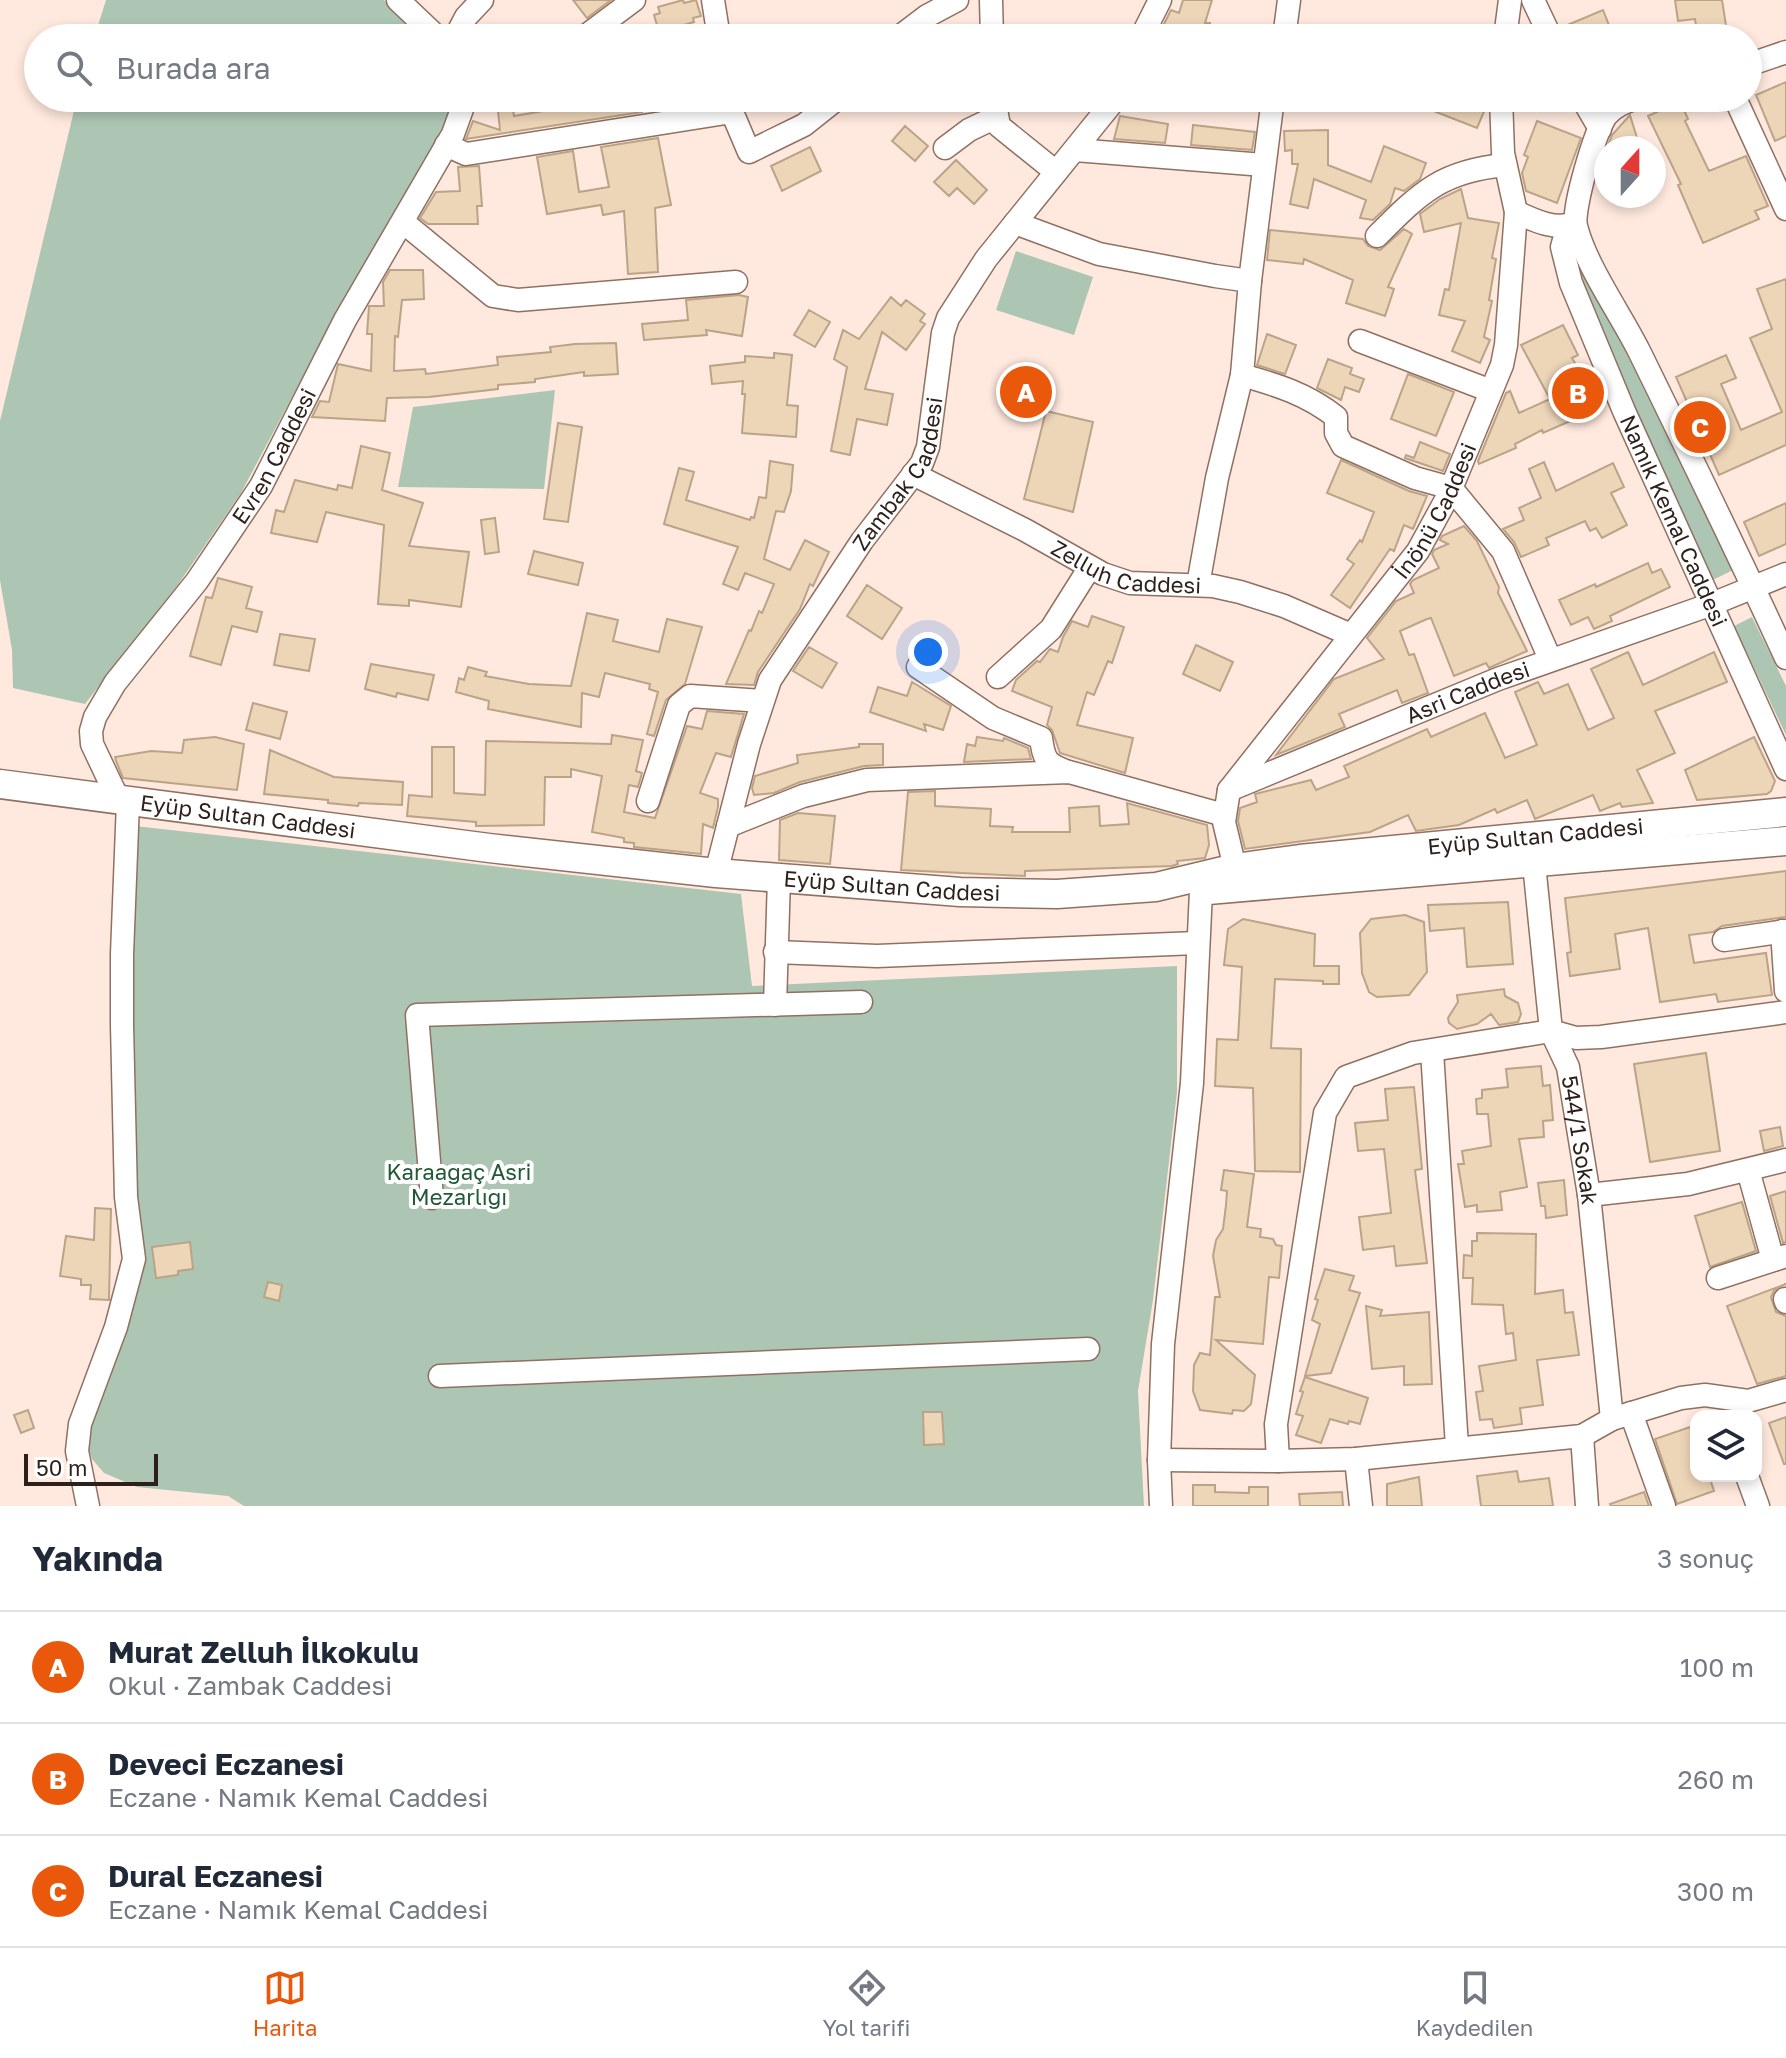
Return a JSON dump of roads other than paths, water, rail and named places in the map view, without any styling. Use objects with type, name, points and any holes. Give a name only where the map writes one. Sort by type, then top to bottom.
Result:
[{"type":"main road","name":"Eyüp Sultan Caddesi","points":[[0,784],[489,848],[716,873],[891,888],[1020,894],[1156,887],[1235,868],[1300,859],[1786,812]]},
{"type":"main road","points":[[1156,887],[1201,891],[1786,841]]},
{"type":"street","points":[[398,0],[423,24]]},
{"type":"street","points":[[462,24],[482,0]]},
{"type":"street","points":[[602,24],[634,0]]},
{"type":"street","points":[[713,0],[717,24]]},
{"type":"street","points":[[916,24],[957,0]]},
{"type":"street","points":[[991,0],[992,24]]},
{"type":"street","points":[[1148,24],[1160,0]]},
{"type":"street","points":[[1286,24],[1289,0]]},
{"type":"street","points":[[1507,24],[1510,0]]},
{"type":"street","points":[[1533,0],[1544,24]]},
{"type":"street","points":[[1762,60],[1786,52]]},
{"type":"street","name":"Evren Caddesi","points":[[124,801],[92,744],[95,717],[115,683],[197,581],[249,506],[345,320],[462,112]]},
{"type":"street","points":[[446,145],[466,154],[732,112]]},
{"type":"street","points":[[734,112],[749,152],[804,125],[820,112]]},
{"type":"street","points":[[945,148],[989,112]]},
{"type":"street","points":[[996,112],[999,126],[1056,172]]},
{"type":"street","name":"Zambak Caddesi","points":[[716,873],[762,701],[776,668],[862,541],[922,463],[928,447],[943,333],[948,318],[986,259],[1105,112]]},
{"type":"street","points":[[1198,585],[1217,478],[1242,375],[1271,112]]},
{"type":"street","name":"İnönü Caddesi","points":[[1235,868],[1224,815],[1229,790],[1418,551],[1441,514],[1502,365],[1509,325],[1516,212],[1505,165],[1502,112]]},
{"type":"street","points":[[1590,112],[1600,129]]},
{"type":"street","name":"Namık Kemal Caddesi","points":[[1609,112],[1589,159],[1572,224],[1562,247],[1564,261],[1624,411],[1786,769]]},
{"type":"street","points":[[1741,112],[1786,209]]},
{"type":"street","points":[[1075,150],[1264,165]]},
{"type":"street","points":[[1377,236],[1439,181],[1474,168],[1505,165]]},
{"type":"street","points":[[1516,212],[1543,222],[1572,224],[1622,317],[1786,658]]},
{"type":"street","points":[[403,222],[493,296],[518,300],[736,282]]},
{"type":"street","points":[[1015,223],[1099,254],[1250,281]]},
{"type":"street","points":[[1360,341],[1491,391]]},
{"type":"street","points":[[1242,375],[1291,389],[1321,405],[1336,417],[1336,433],[1343,446],[1415,478],[1451,488],[1503,551],[1550,659]]},
{"type":"street","name":"Zelluh Caddesi","points":[[913,474],[1025,530],[1090,567],[1130,583],[1198,585],[1240,592],[1284,606],[1351,635]]},
{"type":"street","points":[[998,677],[1051,629],[1090,567]]},
{"type":"street","name":"Asri Caddesi","points":[[1229,790],[1550,659],[1712,604],[1786,574]]},
{"type":"street","points":[[918,667],[993,718],[1041,738],[1044,757],[1054,766],[1224,815]]},
{"type":"street","points":[[648,801],[679,705],[690,696],[762,701]]},
{"type":"street","points":[[728,826],[803,796],[867,780],[1069,772]]},
{"type":"street","points":[[88,1506],[77,1451],[80,1424],[120,1316],[134,1259],[126,1197],[121,1013],[124,801]]},
{"type":"street","name":"544/1 Sokak","points":[[1534,864],[1551,1031],[1568,1067],[1621,1416],[1664,1506]]},
{"type":"street","points":[[775,1005],[779,878]]},
{"type":"street","points":[[1161,1506],[1159,1460],[1163,1344],[1192,1083],[1201,891]]},
{"type":"street","points":[[1724,940],[1784,931],[1786,991]]},
{"type":"street","points":[[775,952],[877,956],[1197,943]]},
{"type":"street","points":[[432,1198],[417,1015],[861,1002]]},
{"type":"street","points":[[1278,1461],[1276,1424],[1325,1113],[1346,1077],[1413,1053],[1551,1031],[1576,1038],[1601,1037],[1786,1012]]},
{"type":"street","points":[[1432,1051],[1457,1447]]},
{"type":"street","points":[[1589,1195],[1688,1184],[1786,1160]]},
{"type":"street","points":[[1718,1278],[1780,1258],[1748,1170]]},
{"type":"street","points":[[440,1376],[1088,1349]]},
{"type":"street","points":[[1159,1460],[1356,1459],[1582,1436],[1621,1416],[1693,1395],[1722,1406],[1786,1390]]},
{"type":"street","points":[[1582,1436],[1587,1506]]},
{"type":"street","points":[[1356,1459],[1361,1506]]},
{"type":"street","points":[[1749,1482],[1758,1506]]},
{"type":"place","name":"Murat Zelluh İlkokulu","points":[[1026,392]]},
{"type":"place","name":"Deveci Eczanesi","points":[[1578,393]]},
{"type":"place","name":"Dural Eczanesi","points":[[1700,427]]},
{"type":"park label","name":"Karaağaç Asri Mezarlığı","points":[[459,1184]]}]
